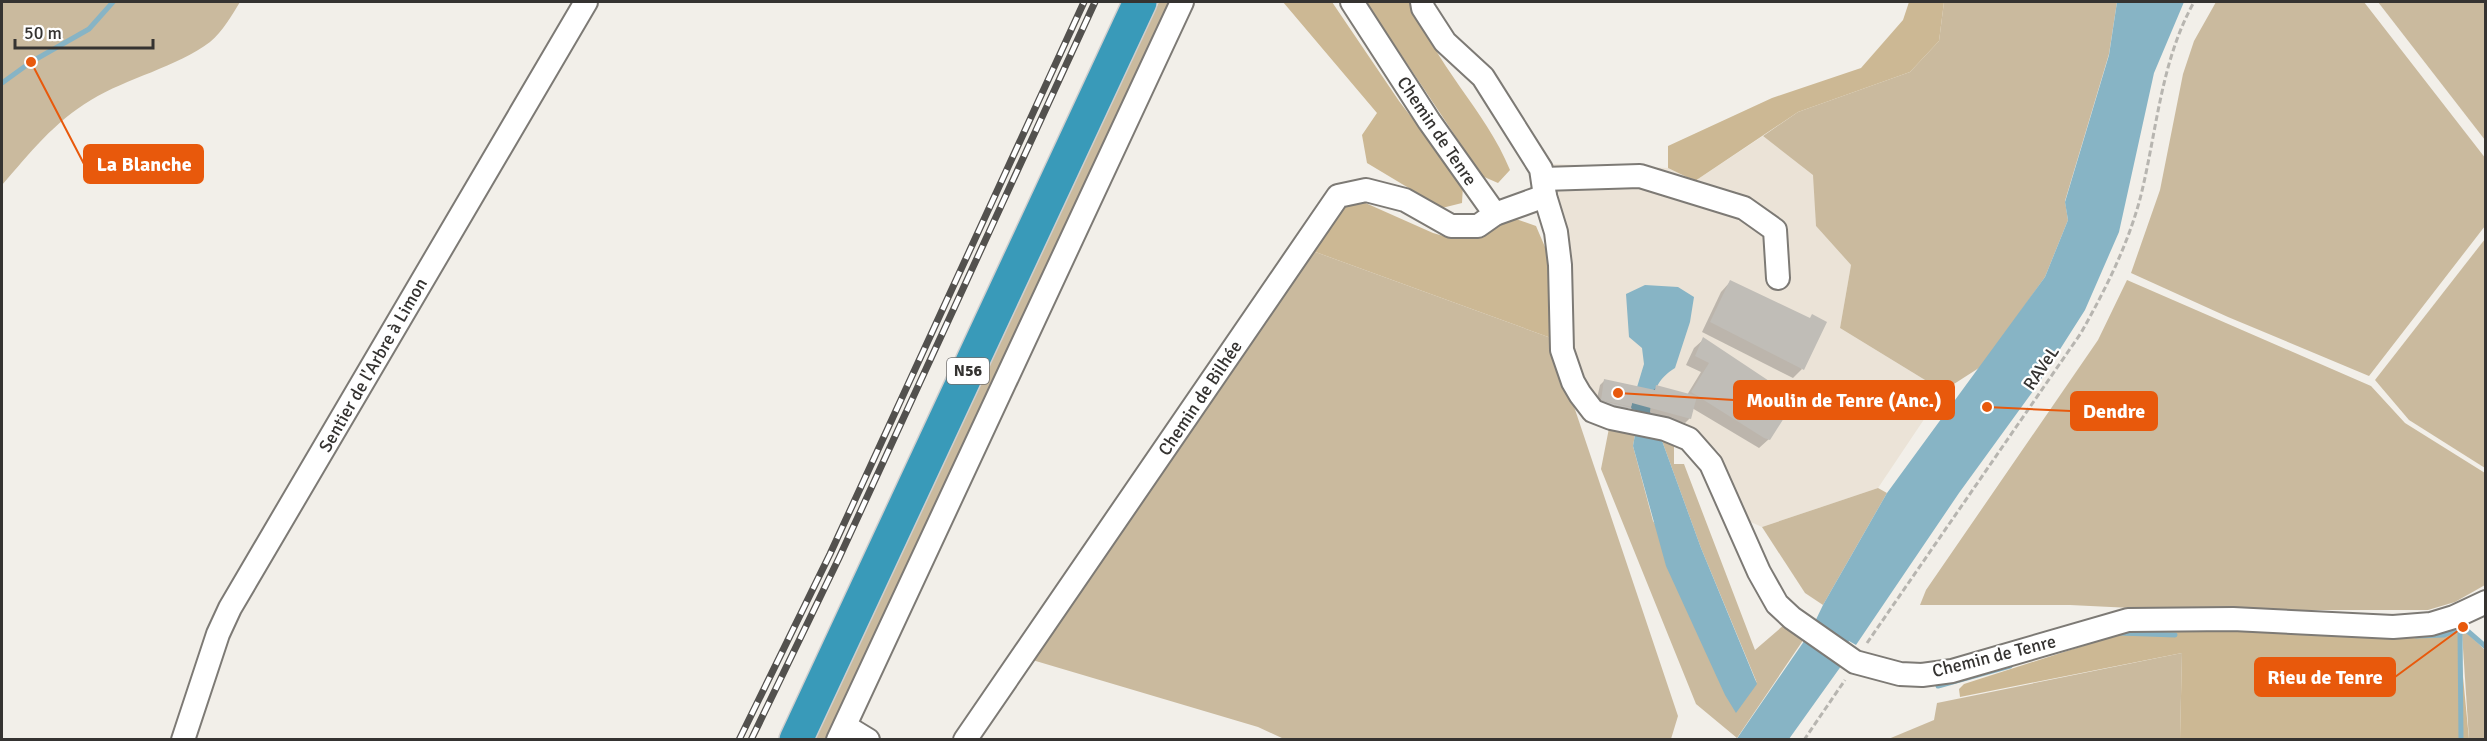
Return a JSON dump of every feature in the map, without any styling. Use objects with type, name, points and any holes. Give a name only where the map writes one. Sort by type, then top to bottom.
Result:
[{"type":"highway","name":"N56","points":[[796,740],[1140,2]]},
{"type":"street","name":"Sentier de l'Arbre à Limon","points":[[183,740],[218,634],[230,608],[586,2]]},
{"type":"street","points":[[868,740],[842,733],[1182,2]]},
{"type":"street","name":"Chemin de Tenre","points":[[1352,2],[1429,121],[1495,214]]},
{"type":"street","name":"Chemin de Tenre","points":[[1422,2],[1423,8],[1445,42],[1483,77],[1541,169],[1556,232],[1560,265],[1562,350],[1573,382],[1593,411],[1611,418],[1665,429],[1689,439],[1711,464],[1759,572],[1777,604],[1851,659],[1900,674],[1922,675],[1952,671],[2128,620],[2233,619],[2393,627],[2431,624],[2454,617],[2486,602]]},
{"type":"street","points":[[1495,214],[1544,188],[1640,176],[1744,208],[1775,230],[1778,278]]},
{"type":"street","name":"Chemin de Bilhée","points":[[965,740],[1338,196],[1366,190],[1405,200],[1451,226],[1478,226],[1495,214]]},
{"type":"path","name":"RAVeL","points":[[1804,740],[1851,659],[2075,343],[2104,293],[2125,246],[2140,200],[2171,52],[2180,27],[2194,2]]},
{"type":"shaded area","points":[[2,2],[240,2],[219,33],[197,51],[105,92],[65,118],[2,185]]},
{"type":"shaded area","points":[[1159,2],[1174,2],[830,739],[815,740]]},
{"type":"shaded area","points":[[1283,2],[1332,2],[1399,101],[1463,185],[1462,203],[1442,208],[1367,163],[1362,135],[1377,113]]},
{"type":"shaded area","points":[[1366,2],[1414,2],[1433,46],[1500,148],[1510,170],[1498,183],[1482,176]]},
{"type":"shaded area","points":[[1909,2],[1944,2],[1939,41],[1910,72],[1798,112],[1695,181],[1668,168],[1668,146],[1772,98],[1861,68],[1903,20]]},
{"type":"shaded area","points":[[1944,2],[2117,2],[2109,54],[2065,201],[2068,220],[2045,277],[1982,366],[1943,391],[1840,328],[1851,265],[1816,226],[1813,175],[1763,136],[1798,112],[1910,72],[1939,41]]},
{"type":"shaded area","points":[[2216,2],[2364,2],[2486,159],[2485,226],[2369,376],[2228,317],[2131,273],[2160,190],[2183,74],[2194,41]]},
{"type":"shaded area","points":[[2378,2],[2485,2],[2485,140]]},
{"type":"shaded area","points":[[1763,136],[1814,175],[1816,226],[1851,265],[1840,328],[1943,391],[1878,488],[1762,527],[1744,519],[1719,452],[1690,429],[1650,412],[1599,400],[1586,381],[1571,342],[1572,259],[1552,164],[1668,168],[1695,181]]},
{"type":"shaded area","points":[[1361,201],[1433,233],[1454,239],[1464,238],[1516,219],[1536,226],[1548,254],[1551,338],[1310,250],[1340,207]]},
{"type":"shaded area","points":[[2485,239],[2485,468],[2409,420],[2375,380]]},
{"type":"shaded area","points":[[1310,250],[1551,338],[1678,716],[1671,739],[1284,739],[1258,727],[1029,659]]},
{"type":"shaded area","points":[[2127,280],[2371,386],[2405,423],[2485,473],[2485,585],[2455,602],[2428,610],[2172,610],[2070,605],[1920,605],[1926,590],[2098,340]]},
{"type":"shaded area","points":[[1611,418],[1637,423],[1633,446],[1653,521],[1757,683],[1701,548],[1661,438],[1694,445],[1674,446],[1674,464],[1684,464],[1755,650],[1792,618],[1810,630],[1737,738],[1696,704],[1601,469]]},
{"type":"shaded area","points":[[1878,488],[1887,493],[1823,605],[1805,593],[1762,527]]},
{"type":"shaded area","points":[[2458,625],[2469,739],[2180,739],[2182,653],[1960,697],[1959,689],[1964,684],[2139,628],[2183,631],[2372,633]]},
{"type":"shaded area","points":[[2466,632],[2485,650],[2485,739],[2469,739],[2462,633]]},
{"type":"shaded area","points":[[2182,653],[2180,739],[1886,740],[1934,720],[1937,703]]},
{"type":"water","points":[[2117,2],[2184,2],[2154,73],[2119,232],[2085,310],[2036,387],[1959,493],[1856,645],[1849,641],[1838,658],[1844,662],[1789,739],[1736,740],[1809,634],[1887,493],[2045,277],[2068,220],[2065,202],[2109,55]]},
{"type":"water","points":[[1645,285],[1678,287],[1694,297],[1690,322],[1675,368],[1664,376],[1657,387],[1650,412],[1659,427],[1701,548],[1757,684],[1736,713],[1725,695],[1666,566],[1633,446],[1637,423],[1631,407],[1644,364],[1642,348],[1629,337],[1626,294]]},
{"type":"building","points":[[1730,280],[1810,318],[1812,314],[1827,322],[1804,370],[1710,322]]},
{"type":"building","points":[[1703,337],[1796,399],[1770,440],[1691,392],[1709,363],[1695,356]]},
{"type":"building","points":[[1604,379],[1655,390],[1656,385],[1697,396],[1691,419],[1632,403],[1631,407],[1601,400]]},
{"type":"waterway","points":[[2,83],[31,62],[89,29],[113,2]]},
{"type":"waterway","points":[[2416,636],[2444,635],[2463,627],[2486,647]]},
{"type":"waterway","points":[[2460,629],[2461,740]]},
{"type":"waterway","points":[[2120,633],[2175,635]]},
{"type":"waterway","points":[[1938,686],[2010,666]]},
{"type":"railway","points":[[739,740],[830,554],[1084,2]]},
{"type":"railway","points":[[751,740],[839,558],[1095,2]]},
{"type":"place","name":"La Blanche","points":[[31,62]]},
{"type":"place","name":"Moulin de Tenre (Anc.)","points":[[1618,393]]},
{"type":"place","name":"Dendre","points":[[1987,407]]},
{"type":"place","name":"Rieu de Tenre","points":[[2463,627]]}]
